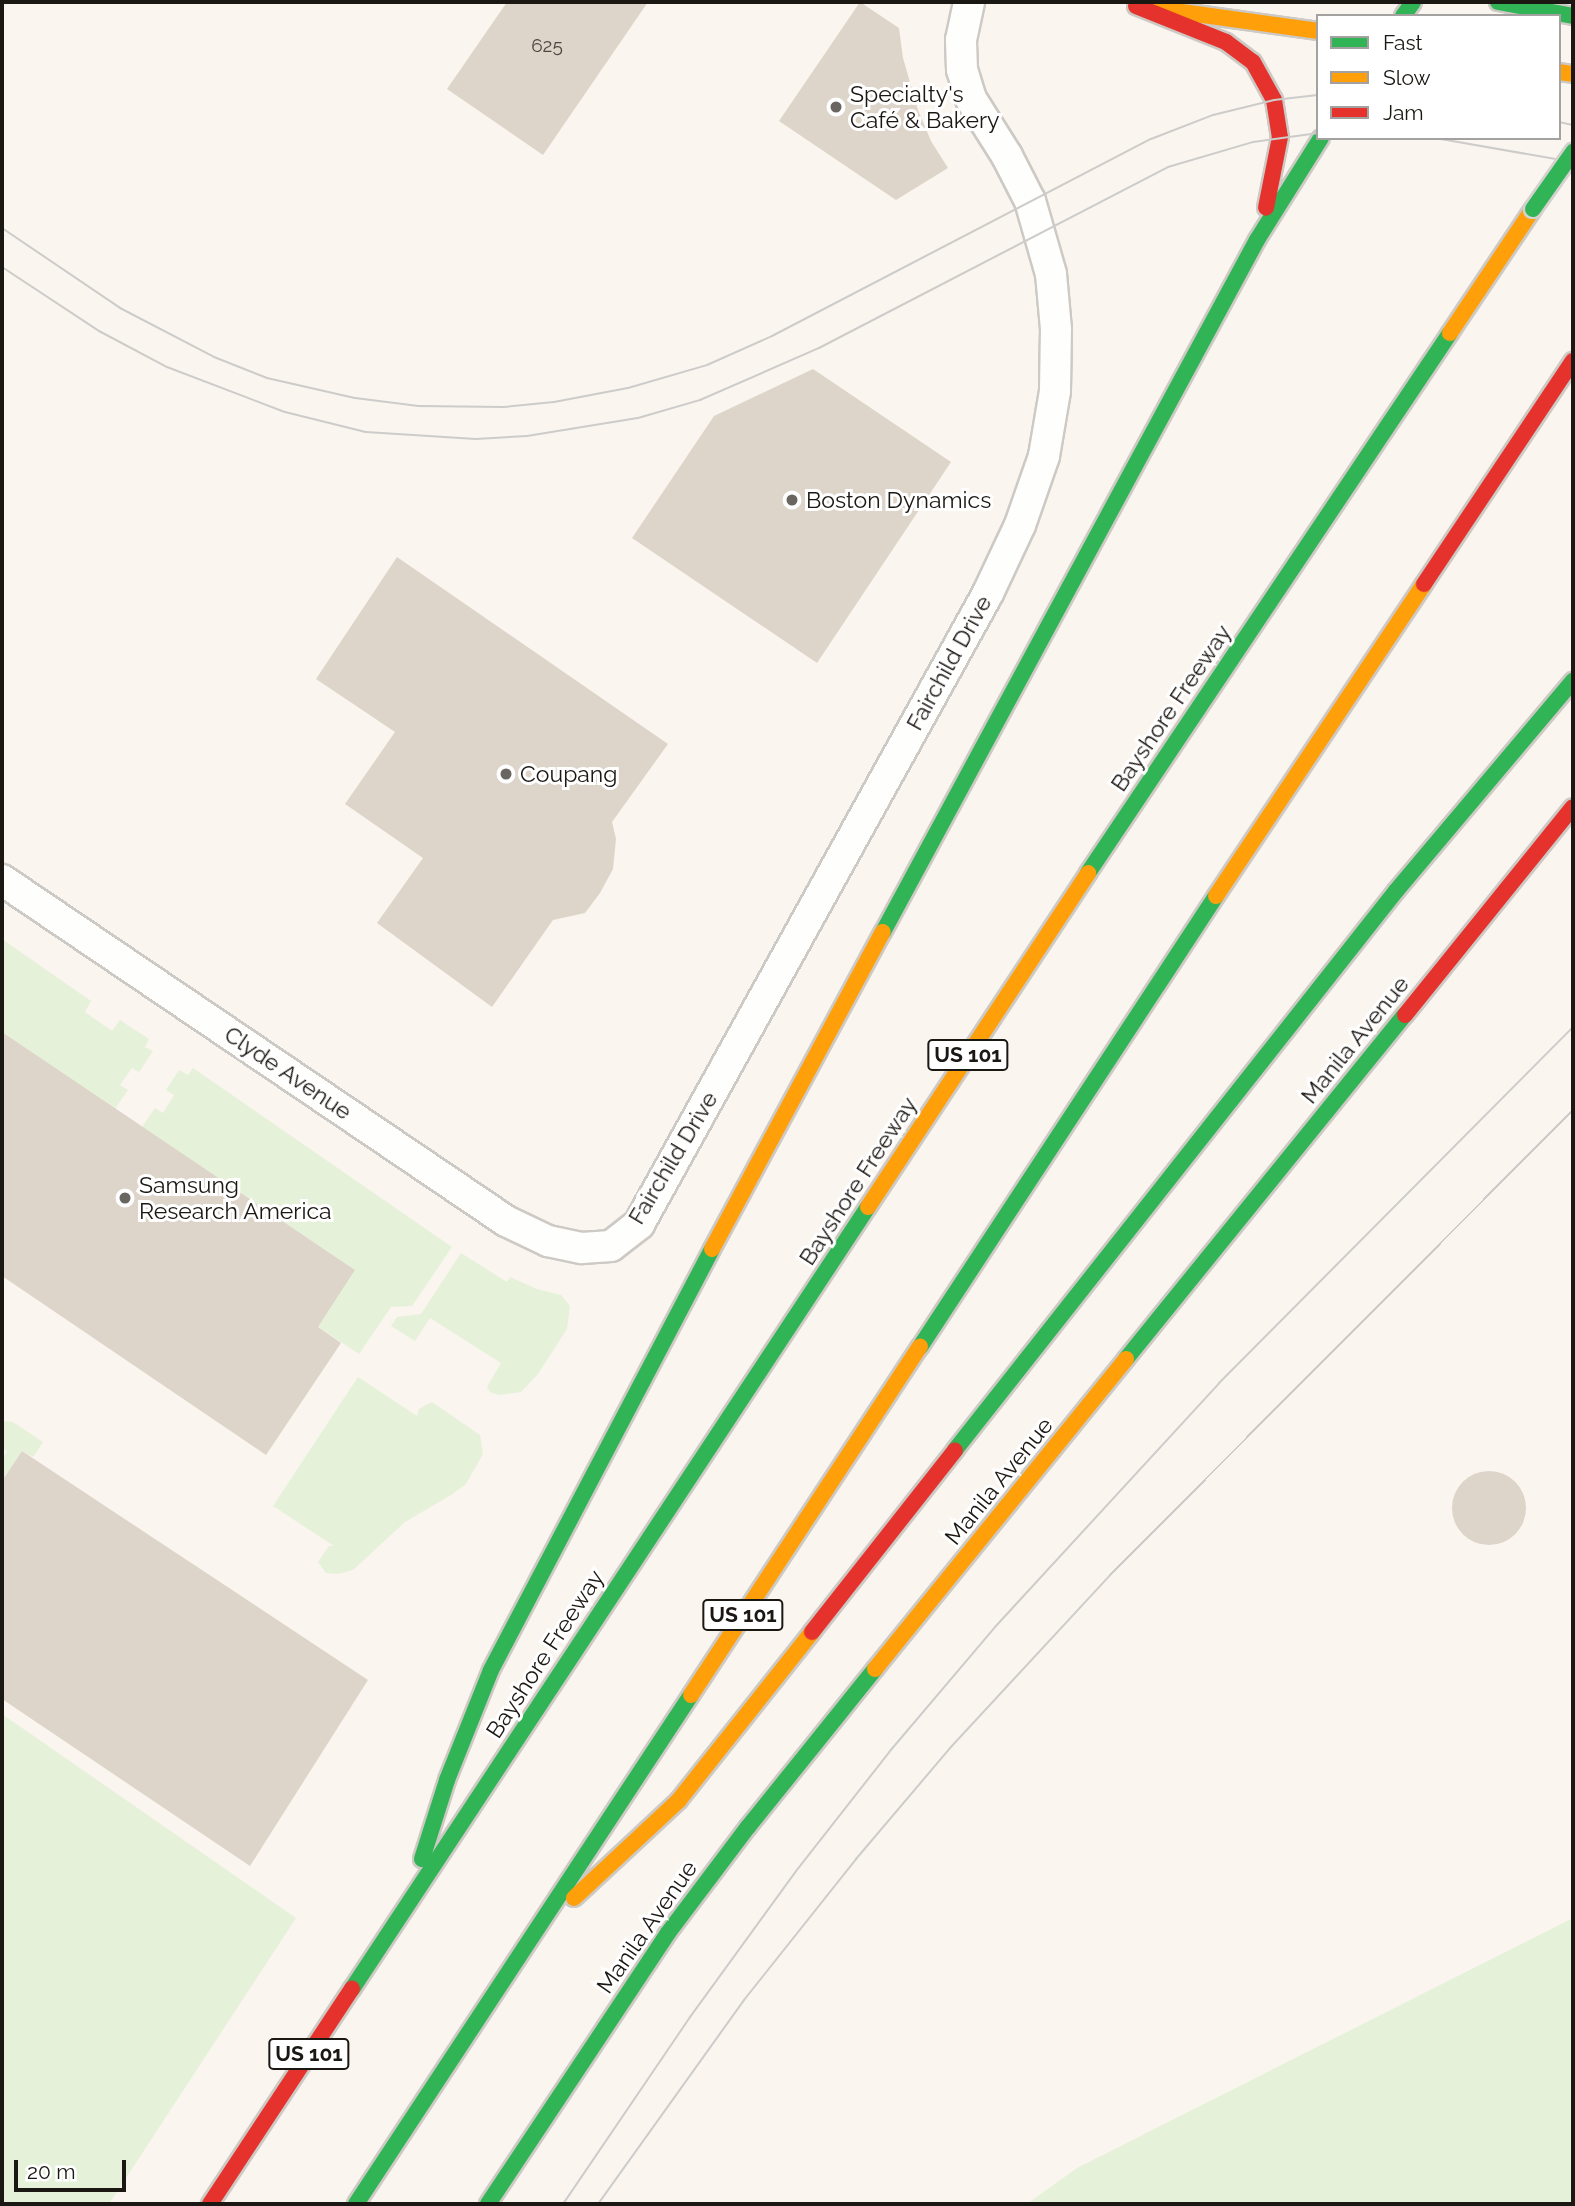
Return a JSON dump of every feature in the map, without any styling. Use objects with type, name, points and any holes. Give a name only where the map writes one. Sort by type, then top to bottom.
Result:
[{"type":"main road","points":[[1498,2],[1573,16]]},
{"type":"main road","points":[[1131,4],[1316,31]]},
{"type":"main road","points":[[1131,4],[1226,42],[1253,62],[1274,100],[1280,137],[1277,164],[1257,240]]},
{"type":"main road","points":[[408,1903],[447,1780],[491,1670],[714,1246],[1257,240],[1320,140]]},
{"type":"main road","name":"Bayshore Freeway","points":[[210,2204],[1178,738],[1573,152]]},
{"type":"main road","name":"US 101","points":[[356,2204],[1250,845],[1573,361]]},
{"type":"main road","points":[[530,1940],[679,1800],[1396,891],[1573,681]]},
{"type":"main road","name":"Manila Avenue","points":[[488,2204],[668,1933],[748,1827],[1573,807]]},
{"type":"street","name":"Fairchild Drive","points":[[582,1248],[611,1245],[639,1224],[656,1196],[988,593],[1020,525],[1044,456],[1055,391],[1056,329],[1051,274],[1030,201],[1007,156],[971,99],[962,70],[961,40],[969,2]]},
{"type":"street","name":"Clyde Avenue","points":[[2,880],[506,1221],[548,1241],[582,1248]]},
{"type":"green space","points":[[2,939],[91,1001],[85,1012],[112,1031],[120,1020],[149,1039],[145,1047],[153,1051],[139,1072],[132,1068],[120,1085],[128,1090],[115,1109],[2,1032]]},
{"type":"green space","points":[[193,1068],[452,1247],[412,1306],[391,1307],[359,1354],[318,1327],[355,1270],[142,1127],[155,1108],[163,1113],[174,1095],[166,1090],[179,1070],[188,1075]]},
{"type":"green space","points":[[461,1253],[507,1282],[510,1277],[537,1289],[561,1295],[570,1306],[567,1329],[538,1374],[521,1392],[499,1395],[490,1392],[487,1387],[501,1363],[430,1318],[415,1341],[391,1326],[397,1317],[421,1314]]},
{"type":"green space","points":[[358,1377],[417,1416],[419,1409],[432,1402],[480,1435],[483,1454],[466,1484],[405,1522],[353,1570],[338,1574],[326,1573],[318,1562],[329,1546],[334,1546],[273,1506]]},
{"type":"green space","points":[[2,1421],[13,1422],[43,1442],[33,1457],[22,1451],[2,1481],[2,1460],[7,1451],[2,1448]]},
{"type":"green space","points":[[2,1714],[296,1918],[109,2204],[2,2204]]},
{"type":"green space","points":[[1573,1918],[1573,2204],[1027,2204],[1077,2168]]},
{"type":"building","points":[[507,2],[648,2],[543,155],[447,89]]},
{"type":"building","points":[[860,2],[899,28],[903,58],[918,110],[931,141],[948,168],[896,200],[779,121]]},
{"type":"building","name":"Boston Dynamics","points":[[813,369],[951,462],[817,663],[632,538],[714,416]]},
{"type":"building","name":"Coupang","points":[[397,557],[668,744],[612,822],[616,839],[613,869],[600,893],[585,913],[553,920],[492,1007],[377,923],[423,858],[345,804],[395,732],[316,679]]},
{"type":"building","name":"Samsung Research America","points":[[2,1032],[355,1270],[318,1327],[341,1343],[266,1455],[2,1276]]},
{"type":"building","points":[[22,1451],[368,1680],[250,1866],[2,1699],[2,1481]]},
{"type":"building","points":[[1489,1471],[1510,1477],[1520,1487],[1526,1508],[1520,1529],[1510,1539],[1489,1545],[1468,1539],[1458,1529],[1452,1508],[1458,1487],[1468,1477]]},
{"type":"tram line","points":[[2,228],[120,308],[214,357],[267,378],[355,398],[418,406],[504,407],[554,402],[628,388],[707,365],[772,336],[1151,139],[1213,115],[1274,100],[1316,95]]},
{"type":"tram line","points":[[1561,122],[1573,125]]},
{"type":"tram line","points":[[2,267],[99,331],[167,367],[285,412],[366,432],[476,439],[527,436],[638,418],[700,400],[819,348],[1168,167],[1253,142],[1316,133]]},
{"type":"tram line","points":[[1446,140],[1573,162]]},
{"type":"tram line","points":[[563,2204],[690,2017],[796,1871],[890,1751],[995,1627],[1219,1383],[1573,1027]]},
{"type":"tram line","points":[[598,2204],[744,2000],[856,1859],[950,1748],[1110,1575],[1573,1110]]},
{"type":"traffic: fast","points":[[1404,14],[1413,2]]},
{"type":"traffic: fast","points":[[1498,2],[1573,16]]},
{"type":"traffic: fast","points":[[883,932],[1257,240],[1320,140]]},
{"type":"traffic: fast","points":[[1533,209],[1573,152]]},
{"type":"traffic: fast","points":[[1088,873],[1450,333]]},
{"type":"traffic: fast","points":[[955,1450],[1396,891],[1573,681]]},
{"type":"traffic: fast","points":[[920,1347],[1216,896]]},
{"type":"traffic: fast","points":[[1126,1359],[1405,1015]]},
{"type":"traffic: fast","points":[[352,1989],[868,1207]]},
{"type":"traffic: fast","points":[[422,1859],[447,1780],[491,1670],[712,1249]]},
{"type":"traffic: fast","points":[[488,2204],[668,1933],[748,1827],[875,1669]]},
{"type":"traffic: fast","points":[[356,2204],[691,1695]]},
{"type":"traffic: slow","points":[[1160,9],[1316,31]]},
{"type":"traffic: slow","points":[[1561,72],[1573,74]]},
{"type":"traffic: slow","points":[[1450,333],[1533,209]]},
{"type":"traffic: slow","points":[[1216,896],[1424,584]]},
{"type":"traffic: slow","points":[[868,1207],[1088,873]]},
{"type":"traffic: slow","points":[[712,1249],[883,932]]},
{"type":"traffic: slow","points":[[691,1695],[920,1347]]},
{"type":"traffic: slow","points":[[875,1669],[1126,1359]]},
{"type":"traffic: slow","points":[[574,1898],[679,1800],[812,1632]]},
{"type":"traffic: jam","points":[[1136,6],[1226,42],[1253,62],[1274,100],[1280,137],[1266,208]]},
{"type":"traffic: jam","points":[[1424,584],[1573,361]]},
{"type":"traffic: jam","points":[[1405,1015],[1573,807]]},
{"type":"traffic: jam","points":[[812,1632],[955,1450]]},
{"type":"traffic: jam","points":[[210,2204],[352,1989]]},
{"type":"place","name":"Specialty's Café & Bakery","points":[[836,107]]},
{"type":"place","name":"Boston Dynamics","points":[[792,500]]},
{"type":"place","name":"Coupang","points":[[506,774]]},
{"type":"place","name":"Samsung Research America","points":[[125,1198]]}]
